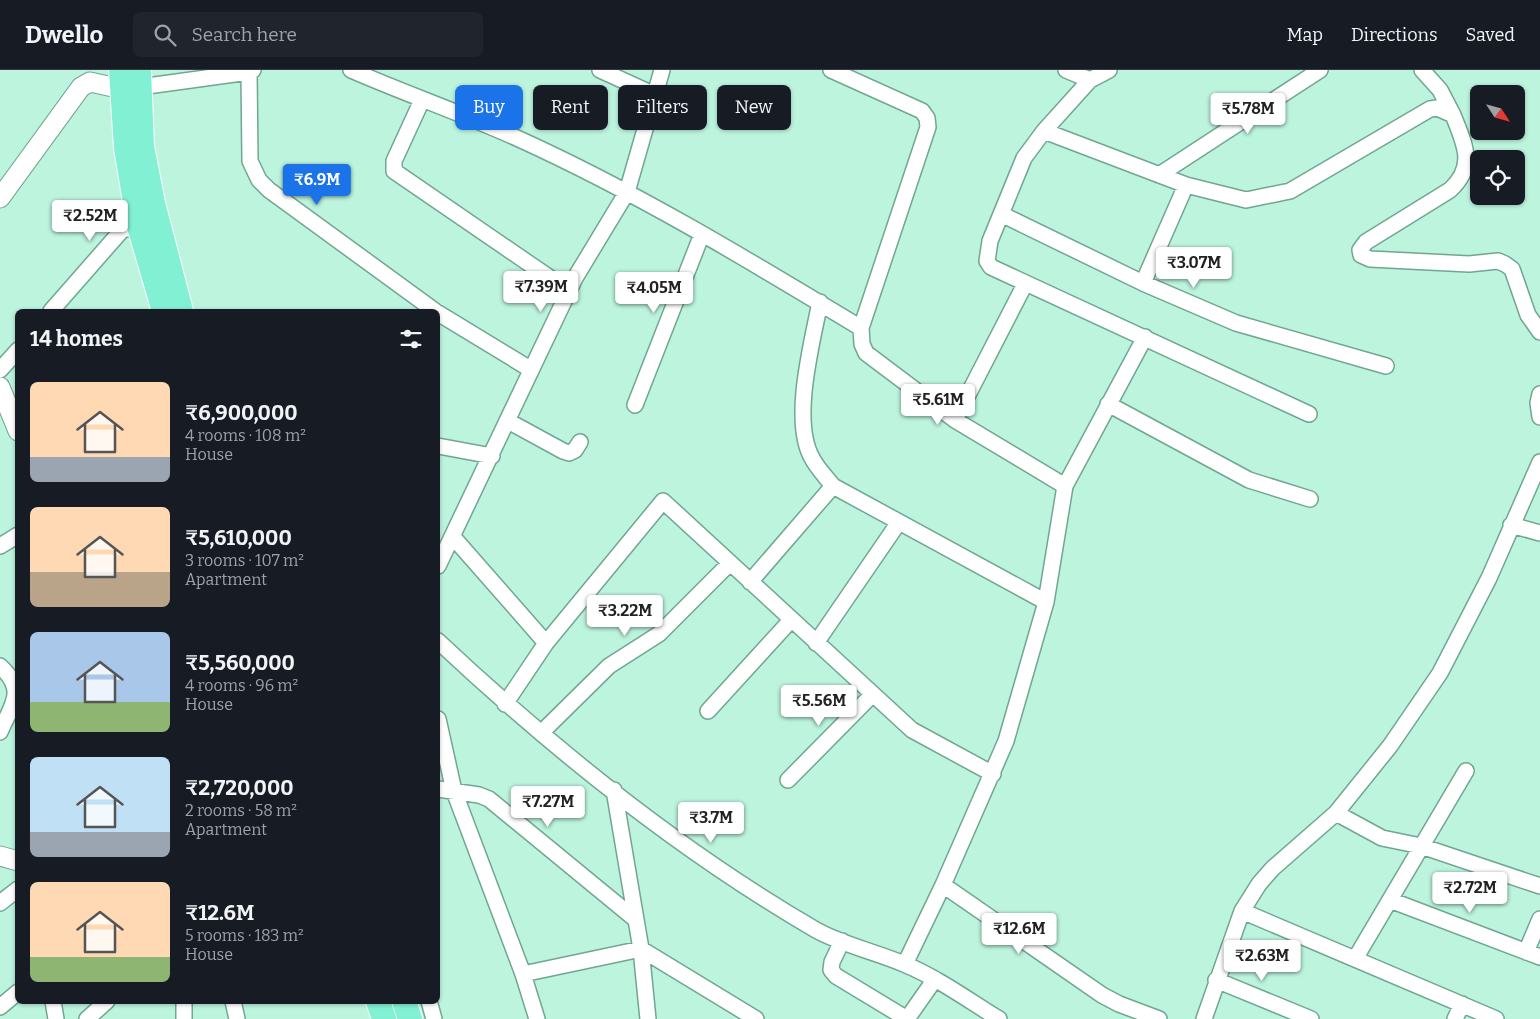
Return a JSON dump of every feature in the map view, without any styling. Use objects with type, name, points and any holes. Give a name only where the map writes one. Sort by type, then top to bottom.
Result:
[{"type":"main road","points":[[131,79],[126,148],[149,225],[180,309]]},
{"type":"main road","points":[[149,225],[164,309]]},
{"type":"main road","points":[[379,1004],[384,1019]]},
{"type":"main road","points":[[405,1004],[410,1019]]},
{"type":"street","points":[[351,70],[519,139],[627,192],[862,328]]},
{"type":"street","points":[[600,70],[633,85]]},
{"type":"street","points":[[658,85],[662,70]]},
{"type":"street","points":[[831,70],[914,107],[922,111],[927,118],[928,127],[862,328],[862,344],[873,361],[954,420],[1066,486]]},
{"type":"street","points":[[1066,70],[1090,80]]},
{"type":"street","points":[[1108,70],[1090,80],[1044,131],[1024,158],[990,241],[987,261],[991,267],[1025,284],[1309,414]]},
{"type":"street","points":[[1159,175],[1320,70]]},
{"type":"street","points":[[1422,70],[1440,90],[1453,115],[1466,153],[1467,165],[1458,182],[1450,190],[1366,242],[1360,250],[1361,255],[1370,259],[1469,264],[1498,261],[1505,264],[1512,269],[1528,315],[1540,332]]},
{"type":"street","points":[[0,198],[81,87],[90,82],[251,71],[250,161],[259,180],[269,190],[430,309]]},
{"type":"street","points":[[422,100],[394,161],[394,171],[569,291]]},
{"type":"street","points":[[1044,131],[1159,175],[1246,200],[1290,191],[1430,110],[1437,108],[1453,115]]},
{"type":"street","points":[[440,562],[492,456],[530,369],[569,291],[627,192],[645,130]]},
{"type":"street","points":[[1143,283],[1186,184]]},
{"type":"street","points":[[1001,214],[1143,283],[1236,323],[1386,366]]},
{"type":"street","points":[[53,309],[122,230],[149,225]]},
{"type":"street","points":[[635,404],[702,234]]},
{"type":"street","points":[[954,420],[1025,284]]},
{"type":"street","points":[[820,302],[803,395],[803,413],[808,447],[812,458],[833,486],[1046,602]]},
{"type":"street","points":[[440,316],[530,369]]},
{"type":"street","points":[[904,964],[943,885],[1006,741],[1046,602],[1066,486],[1144,337]]},
{"type":"street","points":[[0,370],[15,353]]},
{"type":"street","points":[[0,387],[15,424]]},
{"type":"street","points":[[1540,394],[1538,403],[1540,416]]},
{"type":"street","points":[[1108,404],[1249,480],[1310,499]]},
{"type":"street","points":[[508,421],[563,451],[570,453],[575,450],[580,442]]},
{"type":"street","points":[[440,446],[492,456]]},
{"type":"street","points":[[1204,1019],[1216,980],[1242,911],[1259,884],[1273,868],[1336,813],[1390,746],[1440,673],[1489,578],[1540,462]]},
{"type":"street","points":[[750,582],[833,486]]},
{"type":"street","points":[[505,704],[546,643],[664,501],[872,696],[922,738],[993,774]]},
{"type":"street","points":[[816,643],[899,522]]},
{"type":"street","points":[[1511,525],[1540,533]]},
{"type":"street","points":[[0,546],[15,537]]},
{"type":"street","points":[[453,537],[546,643]]},
{"type":"street","points":[[542,732],[609,666],[659,634],[730,563]]},
{"type":"street","points":[[708,711],[792,620]]},
{"type":"street","points":[[440,644],[505,704],[693,851],[817,930],[904,964],[935,979],[999,1019]]},
{"type":"street","points":[[0,666],[11,676],[15,683]]},
{"type":"street","points":[[0,732],[15,696]]},
{"type":"street","points":[[788,780],[872,696]]},
{"type":"street","points":[[440,728],[454,791],[523,974],[537,1019]]},
{"type":"street","points":[[1355,959],[1466,771]]},
{"type":"street","points":[[440,789],[489,799],[635,919]]},
{"type":"street","points":[[614,790],[641,949],[648,1019]]},
{"type":"street","points":[[1336,813],[1382,838],[1421,846],[1540,886]]},
{"type":"street","points":[[0,856],[15,860]]},
{"type":"street","points":[[943,885],[1102,995],[1119,1004],[1159,1019]]},
{"type":"street","points":[[0,904],[15,892]]},
{"type":"street","points":[[1390,900],[1533,955],[1540,919]]},
{"type":"street","points":[[1242,911],[1496,1019]]},
{"type":"street","points":[[842,940],[832,962],[831,970],[836,976],[907,1019],[935,979]]},
{"type":"street","points":[[523,974],[641,949],[756,1019]]},
{"type":"street","points":[[1216,980],[1311,1019]]},
{"type":"street","points":[[0,1007],[15,994]]},
{"type":"street","points":[[87,1019],[104,1004]]},
{"type":"street","points":[[184,1004],[184,1019]]},
{"type":"street","points":[[234,1004],[237,1019]]},
{"type":"street","points":[[430,1004],[434,1019]]},
{"type":"street","points":[[1455,1019],[1462,1004]]}]
